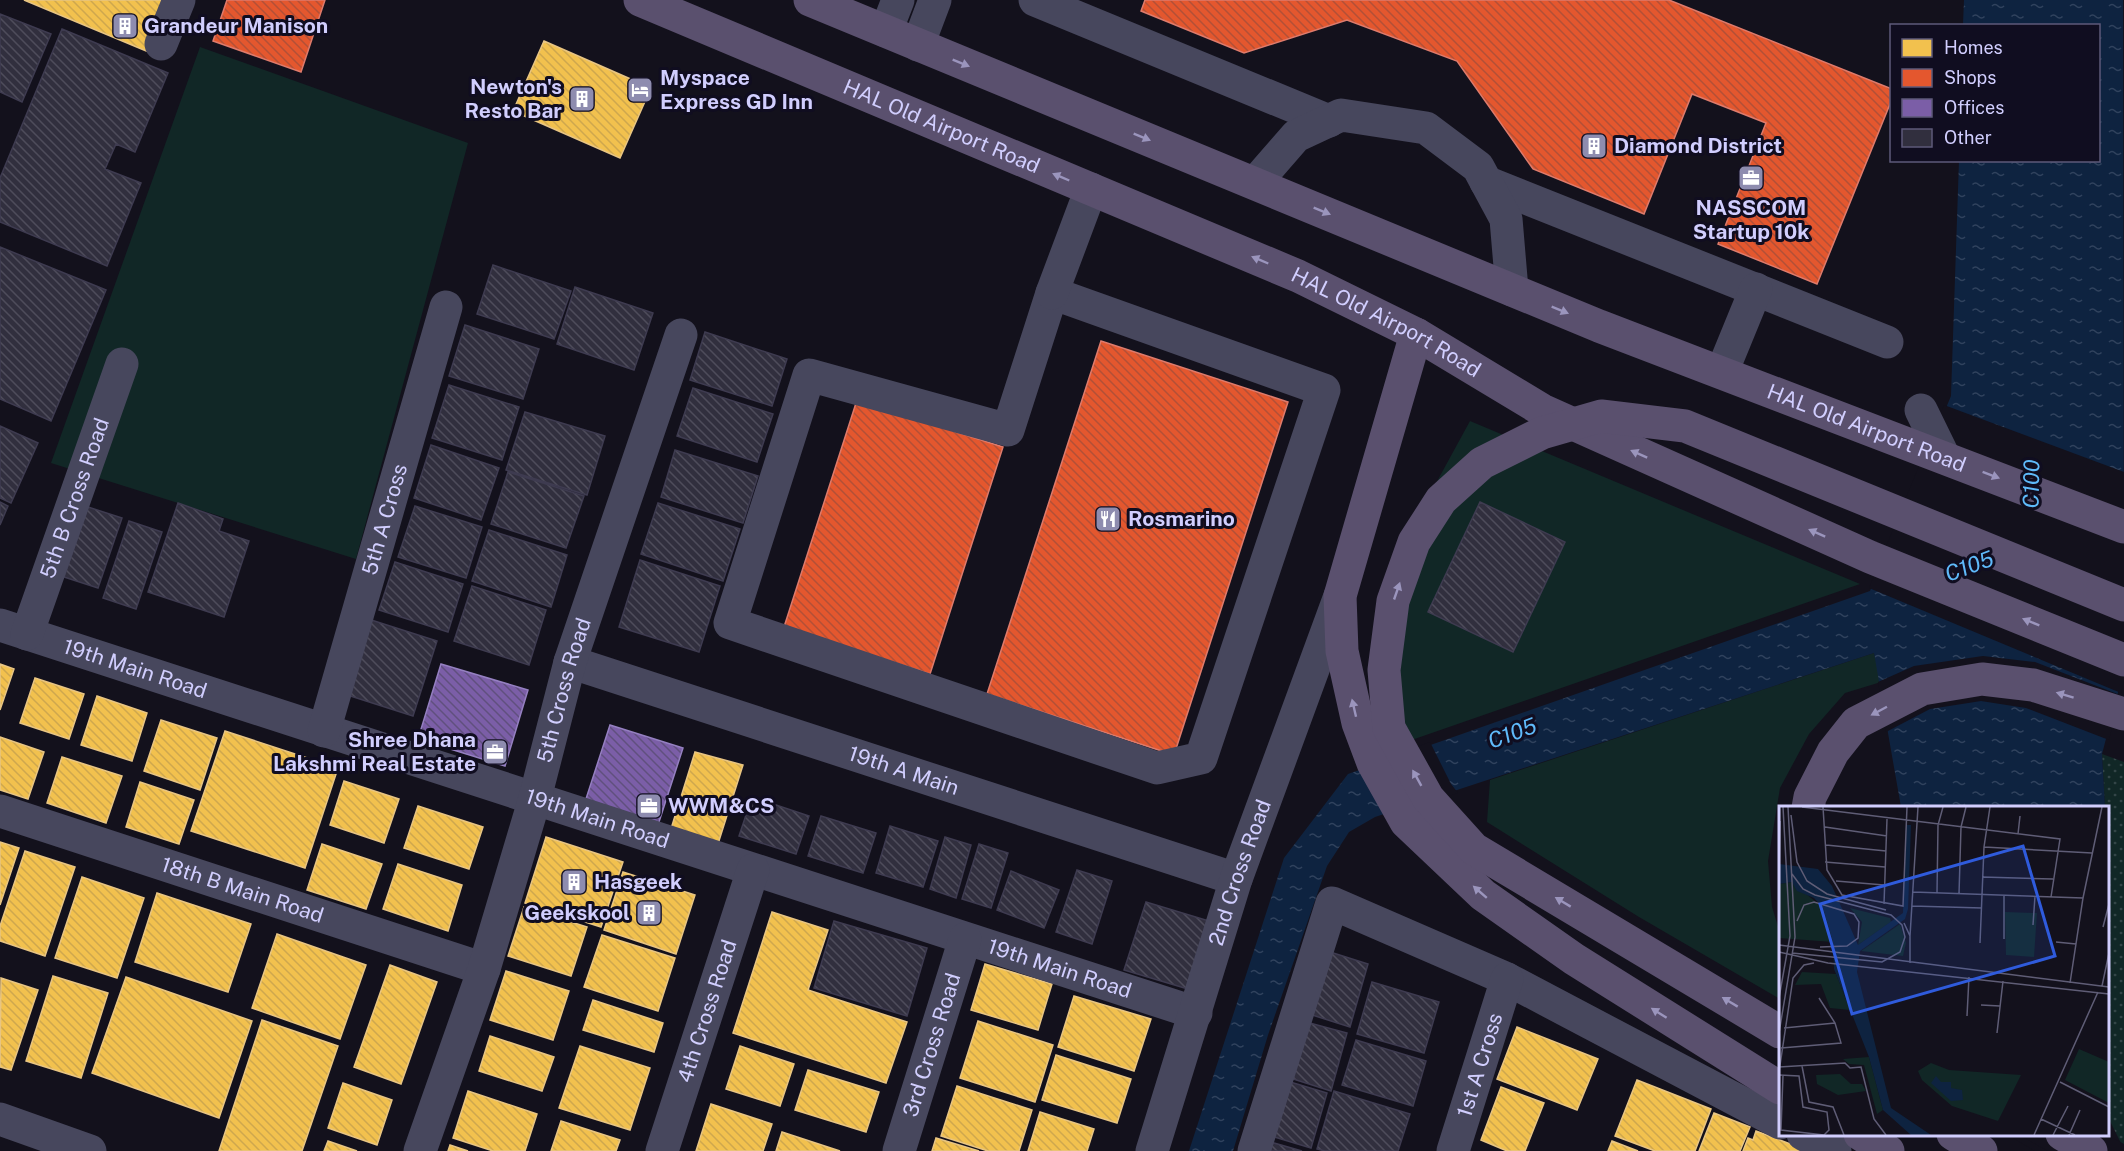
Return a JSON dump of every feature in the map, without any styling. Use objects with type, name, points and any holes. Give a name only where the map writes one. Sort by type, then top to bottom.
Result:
[{"type":"main road","name":"HAL Old Airport Road","points":[[640,0],[1298,276],[1416,334],[1542,410],[1870,557],[2124,660]]},
{"type":"main road","name":"HAL Old Airport Road","points":[[810,0],[1512,290],[1722,372],[1927,434],[2124,527]]},
{"type":"main road","points":[[1416,334],[1340,596],[1342,651],[1358,723],[1373,763],[1406,822],[1491,901],[1574,959],[1779,1087]]},
{"type":"main road","points":[[1779,1031],[1474,849],[1428,798],[1389,728],[1384,670],[1394,601],[1414,542],[1441,500],[1482,463],[1542,433],[1601,417],[1685,426],[2124,605]]},
{"type":"main road","points":[[1808,806],[1810,797],[1833,752],[1856,723],[1922,689],[1983,679],[2033,685],[2122,713]]},
{"type":"main road","points":[[1863,1136],[1888,1151]]},
{"type":"main road","points":[[1956,1136],[1981,1151]]},
{"type":"main road","points":[[2065,1136],[2091,1151]]},
{"type":"street","points":[[161,44],[179,0]]},
{"type":"street","points":[[886,31],[897,0]]},
{"type":"street","points":[[918,45],[934,0]]},
{"type":"street","points":[[1035,0],[1329,121]]},
{"type":"street","points":[[1255,183],[1296,136],[1341,115],[1426,128],[1478,167],[1506,219],[1512,290]]},
{"type":"street","points":[[1486,182],[1887,342]]},
{"type":"street","points":[[1052,293],[1324,390],[1202,758],[1157,768],[730,623],[809,375],[1008,430],[1052,293],[1091,189]]},
{"type":"street","points":[[1722,372],[1756,289]]},
{"type":"street","name":"5th A Cross","points":[[324,731],[446,307]]},
{"type":"street","name":"5th Cross Road","points":[[420,1151],[484,969],[535,798],[570,662],[681,335]]},
{"type":"street","name":"5th B Cross Road","points":[[14,629],[123,364]]},
{"type":"street","name":"2nd Cross Road","points":[[1152,1151],[1197,1013],[1236,879],[1340,596]]},
{"type":"street","name":"19th Main Road","points":[[14,629],[1197,1013]]},
{"type":"street","name":"19th A Main","points":[[570,662],[1236,879]]},
{"type":"street","name":"18th B Main Road","points":[[0,810],[484,969]]},
{"type":"street","name":"4th Cross Road","points":[[662,1151],[753,870]]},
{"type":"street","points":[[1254,1151],[1332,903],[1507,979],[1779,1121]]},
{"type":"street","name":"3rd Cross Road","points":[[899,1151],[965,939]]},
{"type":"street","name":"1st A Cross","points":[[1453,1151],[1507,979]]},
{"type":"street","points":[[0,1119],[90,1151]]},
{"type":"street","points":[[1807,1136],[1835,1151]]},
{"type":"green space","points":[[200,47],[468,143],[356,559],[51,463]]},
{"type":"green space","points":[[1470,421],[1860,584],[1403,743],[1373,636],[1405,540]]},
{"type":"green space","points":[[1874,653],[1881,682],[1845,693],[1809,734],[1780,788],[1768,861],[1772,907],[1779,930],[1779,998],[1639,917],[1487,822],[1490,780]]},
{"type":"green space","points":[[2102,754],[2124,762],[2124,1149],[2109,1119],[2109,806],[2105,806]]},
{"type":"water","points":[[1964,0],[2123,0],[2124,669],[2102,754],[2105,806],[1901,806],[1874,653],[1375,817],[1349,832],[1327,866],[1268,1035],[1233,1151],[1189,1151],[1284,858],[1348,774],[1870,591],[1951,396],[1959,162],[2100,162],[2100,24],[1963,24]]},
{"type":"pier","points":[[1944,405],[2124,472],[2124,681],[2121,693],[1869,588]]},
{"type":"pier","points":[[1983,656],[2035,662],[2120,695],[2109,740],[2026,708],[1981,701],[1930,709],[1886,732],[1878,682],[1914,666]]},
{"type":"pier","points":[[1430,742],[1451,784],[1458,793],[1407,810],[1378,760]]},
{"type":"pier","points":[[1941,1136],[2010,1136],[2035,1151],[1945,1151],[1942,1149]]},
{"type":"pier","points":[[2021,1136],[2109,1136],[2124,1144],[2124,1151],[2048,1151]]},
{"type":"building: Homes","name":"Grandeur Manison","points":[[24,0],[173,0],[151,53]]},
{"type":"building: Homes","name":"Newton's Resto Bar","points":[[544,41],[651,88],[620,158],[513,111]]},
{"type":"building: Homes","points":[[0,664],[14,669],[0,710]]},
{"type":"building: Homes","points":[[35,678],[84,694],[69,739],[20,723]]},
{"type":"building: Homes","points":[[97,696],[147,713],[132,761],[81,745]]},
{"type":"building: Homes","points":[[161,720],[217,738],[200,790],[144,771]]},
{"type":"building: Homes","points":[[225,731],[338,768],[305,868],[191,831]]},
{"type":"building: Homes","points":[[0,737],[44,752],[28,799],[0,790]]},
{"type":"building: Homes","points":[[695,752],[743,765],[717,847],[670,832]]},
{"type":"building: Homes","points":[[62,757],[122,776],[106,823],[47,803]]},
{"type":"building: Homes","points":[[344,781],[399,799],[384,843],[330,825]]},
{"type":"building: Homes","points":[[140,782],[194,800],[179,844],[126,827]]},
{"type":"building: Homes","points":[[418,806],[483,827],[469,869],[404,848]]},
{"type":"building: Homes","name":"Hasgeek","points":[[546,837],[623,862],[601,927],[525,903]]},
{"type":"building: Homes","points":[[0,842],[19,848],[0,905]]},
{"type":"building: Homes","points":[[322,844],[382,864],[366,909],[307,890]]},
{"type":"building: Homes","points":[[25,851],[75,867],[45,956],[0,941],[0,926]]},
{"type":"building: Homes","points":[[398,864],[462,885],[448,931],[383,909]]},
{"type":"building: Homes","name":"Geekskool","points":[[623,872],[695,895],[676,954],[604,930]]},
{"type":"building: Homes","points":[[82,877],[144,898],[117,978],[55,958]]},
{"type":"building: Homes","points":[[157,893],[251,924],[228,992],[135,962]]},
{"type":"building: Homes","points":[[524,907],[587,927],[571,976],[508,956]]},
{"type":"building: Homes","points":[[772,912],[828,930],[808,990],[907,1022],[886,1083],[733,1033]]},
{"type":"building: Homes","points":[[277,934],[366,965],[340,1039],[252,1008]]},
{"type":"building: Homes","points":[[602,935],[675,958],[658,1011],[584,987]]},
{"type":"building: Homes","points":[[985,964],[1052,984],[1038,1030],[971,1010]]},
{"type":"building: Homes","points":[[390,965],[437,982],[401,1084],[354,1067]]},
{"type":"building: Homes","points":[[506,971],[569,991],[553,1040],[490,1020]]},
{"type":"building: Homes","points":[[53,976],[108,993],[81,1078],[26,1061]]},
{"type":"building: Homes","points":[[126,977],[252,1021],[219,1118],[92,1073]]},
{"type":"building: Homes","points":[[1,978],[38,990],[11,1070],[0,1067]]},
{"type":"building: Homes","points":[[1074,996],[1151,1019],[1134,1071],[1058,1047]]},
{"type":"building: Homes","points":[[593,1000],[663,1023],[654,1052],[583,1030]]},
{"type":"building: Homes","points":[[262,1020],[338,1046],[302,1151],[219,1151]]},
{"type":"building: Homes","points":[[978,1021],[1053,1045],[1035,1102],[960,1078]]},
{"type":"building: Homes","points":[[1517,1027],[1598,1059],[1577,1110],[1497,1079]]},
{"type":"building: Homes","points":[[490,1036],[554,1057],[542,1091],[479,1071]]},
{"type":"building: Homes","points":[[580,1046],[650,1068],[630,1130],[559,1108]]},
{"type":"building: Homes","points":[[740,1046],[794,1064],[780,1106],[726,1089]]},
{"type":"building: Homes","points":[[1056,1055],[1131,1079],[1117,1123],[1042,1100]]},
{"type":"building: Homes","points":[[808,1070],[879,1092],[866,1132],[795,1110]]},
{"type":"building: Homes","points":[[1637,1080],[1711,1109],[1695,1151],[1655,1151],[1615,1136]]},
{"type":"building: Homes","points":[[343,1083],[392,1100],[377,1145],[328,1128]]},
{"type":"building: Homes","points":[[957,1086],[1032,1110],[1019,1151],[988,1151],[941,1136]]},
{"type":"building: Homes","points":[[1501,1087],[1544,1103],[1525,1151],[1507,1151],[1481,1140]]},
{"type":"building: Homes","points":[[468,1091],[537,1114],[525,1151],[493,1151],[453,1138]]},
{"type":"building: Homes","points":[[711,1104],[772,1124],[763,1151],[696,1151]]},
{"type":"building: Homes","points":[[1040,1112],[1094,1129],[1087,1151],[1028,1151]]},
{"type":"building: Homes","points":[[1714,1113],[1750,1127],[1740,1151],[1699,1151]]},
{"type":"building: Homes","points":[[561,1121],[620,1140],[616,1151],[551,1151]]},
{"type":"building: Homes","points":[[1756,1131],[1809,1151],[1743,1151],[1748,1138],[1753,1140]]},
{"type":"building: Homes","points":[[782,1132],[840,1151],[776,1151]]},
{"type":"building: Homes","points":[[936,1138],[979,1151],[932,1151]]},
{"type":"building: Homes","points":[[328,1141],[357,1151],[324,1151]]},
{"type":"building: Homes","points":[[1612,1141],[1638,1151],[1608,1151]]},
{"type":"building: Homes","points":[[450,1145],[468,1151],[448,1151]]},
{"type":"building: Shops","points":[[227,0],[325,0],[301,72],[213,41]]},
{"type":"building: Shops","name":"Diamond District","points":[[1145,0],[1669,0],[1890,88],[1890,104],[1817,284],[1718,244],[1766,123],[1692,94],[1644,214],[1533,169],[1457,61],[1347,20],[1244,53],[1141,11]]},
{"type":"building: Shops","points":[[1101,341],[1288,402],[1174,755],[987,694]]},
{"type":"building: Shops","points":[[857,400],[1003,447],[930,674],[784,627]]},
{"type":"building: Offices","points":[[441,664],[528,690],[505,766],[418,739]]},
{"type":"building: Offices","points":[[610,725],[683,748],[657,828],[584,805]]},
{"type":"building: Other","points":[[0,14],[51,34],[22,102],[0,92]]},
{"type":"building: Other","points":[[62,29],[168,73],[135,152],[116,144],[105,169],[141,183],[107,266],[0,222],[0,178]]},
{"type":"building: Other","points":[[0,247],[106,290],[51,421],[0,399]]},
{"type":"building: Other","points":[[493,265],[571,291],[554,339],[477,314]]},
{"type":"building: Other","points":[[575,287],[653,313],[634,370],[557,344]]},
{"type":"building: Other","points":[[465,325],[539,349],[523,399],[449,376]]},
{"type":"building: Other","points":[[705,332],[787,359],[772,406],[690,380]]},
{"type":"building: Other","points":[[449,385],[519,407],[502,460],[432,438]]},
{"type":"building: Other","points":[[693,388],[773,414],[757,462],[677,436]]},
{"type":"building: Other","points":[[525,412],[605,436],[587,495],[506,470]]},
{"type":"building: Other","points":[[0,426],[38,443],[11,503],[0,498]]},
{"type":"building: Other","points":[[431,445],[499,468],[481,520],[414,498]]},
{"type":"building: Other","points":[[675,450],[758,476],[743,523],[661,497]]},
{"type":"building: Other","points":[[508,472],[584,496],[566,548],[491,524]]},
{"type":"building: Other","points":[[0,502],[8,506],[0,525]]},
{"type":"building: Other","points":[[1480,502],[1565,542],[1513,652],[1428,612]]},
{"type":"building: Other","points":[[178,503],[223,519],[219,531],[249,541],[224,617],[148,592]]},
{"type":"building: Other","points":[[658,503],[740,529],[723,581],[641,554]]},
{"type":"building: Other","points":[[415,506],[482,527],[466,578],[398,557]]},
{"type":"building: Other","points":[[88,507],[122,518],[98,588],[64,577]]},
{"type":"building: Other","points":[[129,521],[162,532],[136,609],[103,598]]},
{"type":"building: Other","points":[[489,530],[567,555],[551,607],[472,581]]},
{"type":"building: Other","points":[[640,560],[720,586],[699,652],[619,627]]},
{"type":"building: Other","points":[[395,562],[463,584],[448,632],[379,610]]},
{"type":"building: Other","points":[[472,586],[546,610],[529,665],[454,641]]},
{"type":"building: Other","points":[[365,618],[437,641],[413,716],[341,693]]},
{"type":"building: Other","points":[[752,797],[809,816],[796,854],[739,836]]},
{"type":"building: Other","points":[[821,816],[876,833],[863,873],[808,856]]},
{"type":"building: Other","points":[[890,826],[938,841],[923,887],[876,873]]},
{"type":"building: Other","points":[[945,837],[971,845],[956,898],[930,889]]},
{"type":"building: Other","points":[[979,844],[1008,853],[991,908],[962,899]]},
{"type":"building: Other","points":[[1077,870],[1112,881],[1092,944],[1056,932]]},
{"type":"building: Other","points":[[1011,871],[1059,890],[1044,928],[997,910]]},
{"type":"building: Other","points":[[1146,902],[1209,921],[1188,989],[1124,970]]},
{"type":"building: Other","points":[[834,921],[927,948],[907,1016],[814,988]]},
{"type":"building: Other","points":[[1327,951],[1368,964],[1350,1027],[1309,1014]]},
{"type":"building: Other","points":[[1372,982],[1439,1002],[1424,1053],[1357,1034]]},
{"type":"building: Other","points":[[1306,1022],[1347,1033],[1331,1091],[1290,1078]]},
{"type":"building: Other","points":[[1356,1040],[1426,1061],[1413,1106],[1342,1085]]},
{"type":"building: Other","points":[[1287,1081],[1327,1093],[1311,1148],[1271,1136]]},
{"type":"building: Other","points":[[1334,1091],[1410,1114],[1398,1151],[1325,1151],[1317,1149]]},
{"type":"building: Other","points":[[1267,1141],[1302,1151],[1264,1151]]},
{"type":"place","name":"Grandeur Manison","points":[[125,26]]},
{"type":"place","name":"Myspace Express GD Inn","points":[[640,90]]},
{"type":"place","name":"Newton's Resto Bar","points":[[582,99]]},
{"type":"place","name":"Diamond District","points":[[1594,146]]},
{"type":"place","name":"NASSCOM Startup 10k","points":[[1751,178]]},
{"type":"place","name":"Rosmarino","points":[[1108,519]]},
{"type":"place","name":"Shree Dhana Lakshmi Real Estate","points":[[495,752]]},
{"type":"place","name":"WWM&CS","points":[[649,806]]},
{"type":"place","name":"Hasgeek","points":[[574,882]]},
{"type":"place","name":"Geekskool","points":[[649,913]]},
{"type":"water label","name":"C100","points":[[2031,484]]},
{"type":"water label","name":"C105","points":[[1969,566]]},
{"type":"water label","name":"C105","points":[[1512,733]]}]
